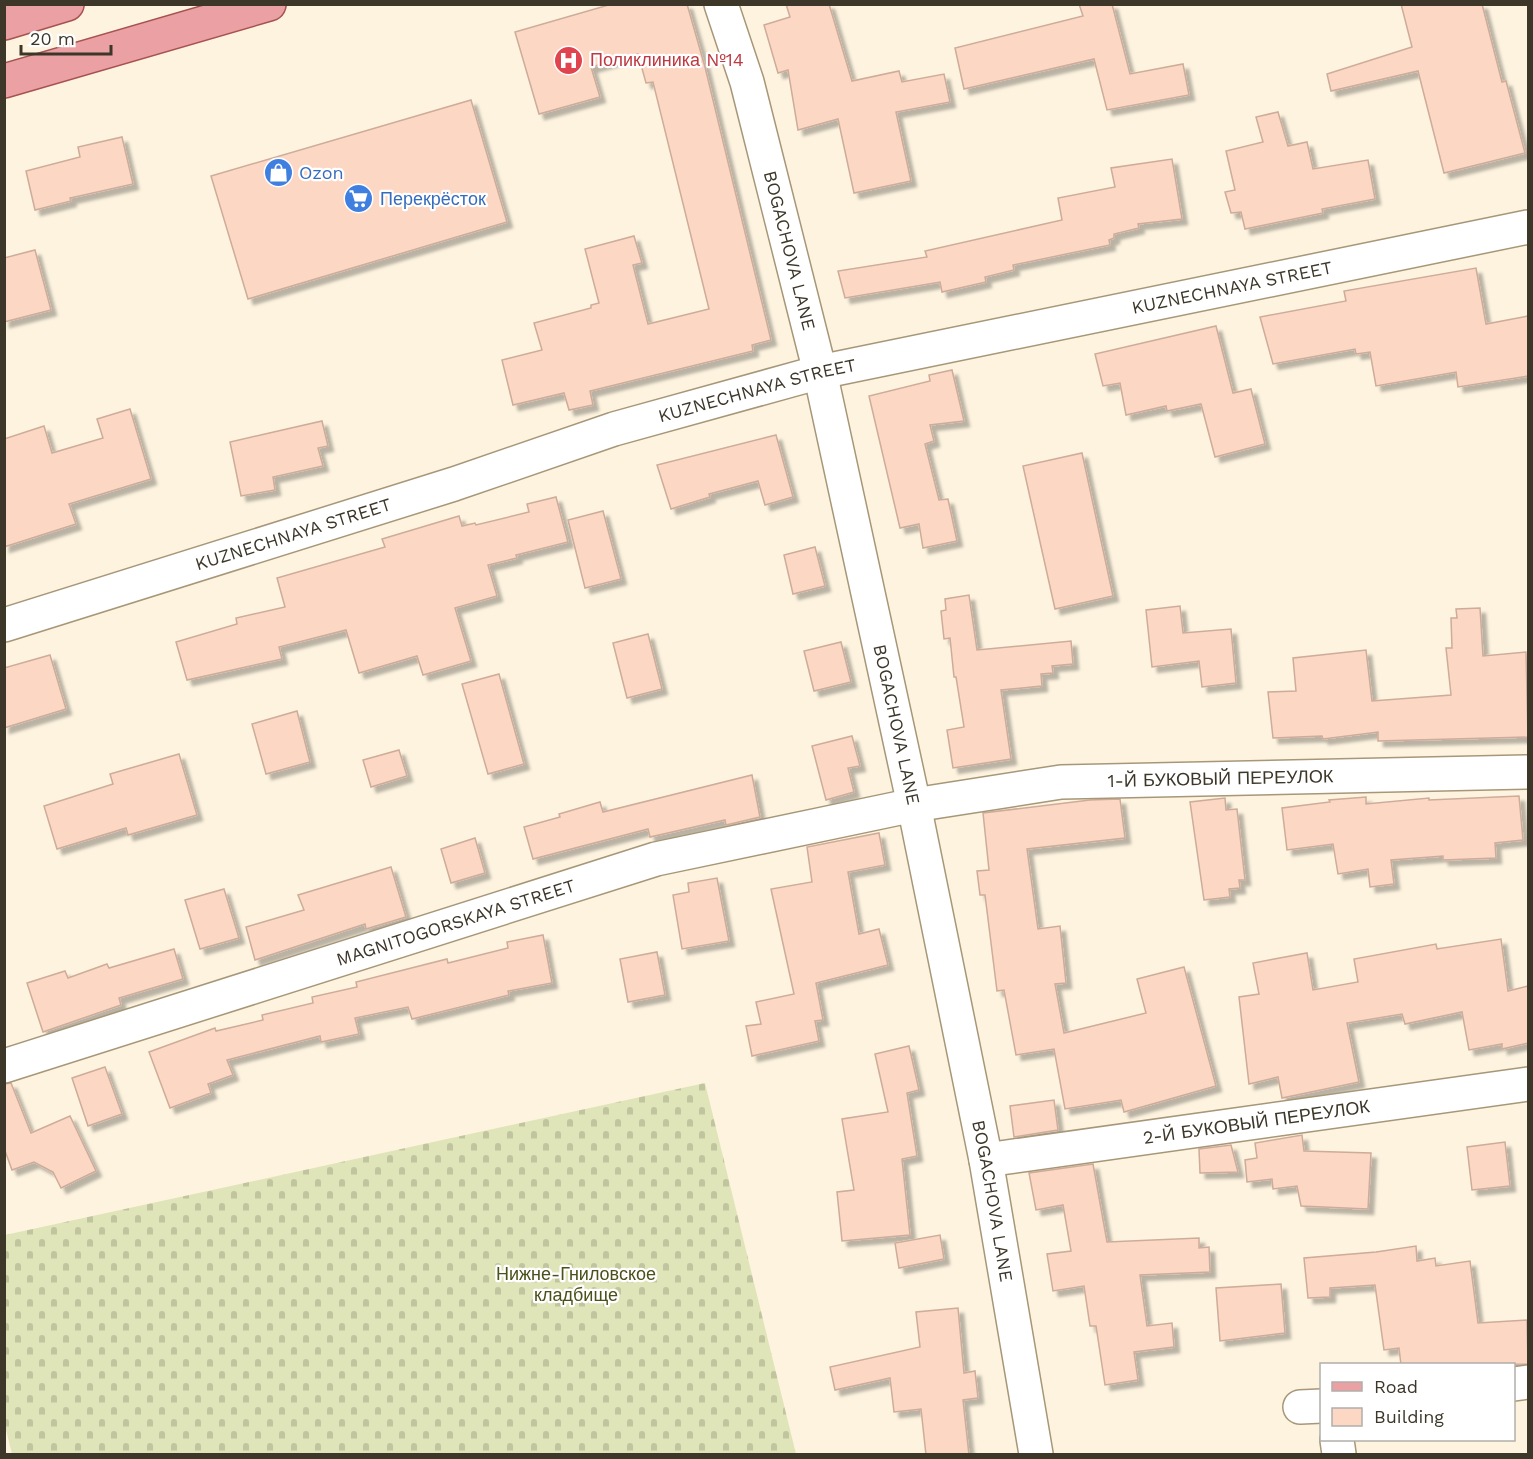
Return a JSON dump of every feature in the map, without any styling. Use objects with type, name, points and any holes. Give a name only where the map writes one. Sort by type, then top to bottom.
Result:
[{"type":"main road","points":[[4,23],[67,4]]},
{"type":"main road","points":[[4,81],[269,4]]},
{"type":"street","name":"BOGACHOVA LANE","points":[[721,4],[747,82],[820,372],[914,805],[986,1160],[1036,1455]]},
{"type":"street","name":"KUZNECHNAYA STREET","points":[[4,625],[454,484],[614,429],[820,372],[1528,227]]},
{"type":"street","name":"1-Й БУКОВЫЙ ПЕРЕУЛОК","points":[[914,805],[1061,782],[1528,772]]},
{"type":"street","name":"MAGNITOGORSKAYA STREET","points":[[4,1066],[656,859],[914,805]]},
{"type":"street","name":"2-Й БУКОВЫЙ ПЕРЕУЛОК","points":[[986,1160],[1528,1084]]},
{"type":"green space","name":"Нижне-Гниловское кладбище","points":[[705,1083],[796,1454],[12,1454],[4,1422],[5,1235]]},
{"type":"building","points":[[612,4],[687,4],[705,67],[771,340],[752,345],[753,351],[590,391],[593,405],[569,410],[564,393],[513,405],[502,360],[542,350],[534,323],[591,308],[591,305],[599,303],[585,249],[634,236],[642,263],[633,265],[648,324],[709,309],[653,82],[646,83],[638,54],[591,67],[600,97],[539,114],[515,32]]},
{"type":"building","points":[[786,4],[829,4],[852,81],[899,71],[902,82],[944,74],[950,102],[896,112],[911,181],[854,193],[838,119],[798,130],[788,70],[778,73],[764,25],[790,17]]},
{"type":"building","points":[[1079,4],[1112,4],[1130,74],[1183,64],[1189,95],[1107,110],[1094,59],[964,89],[955,48],[1083,16]]},
{"type":"building","points":[[1401,4],[1482,4],[1502,82],[1506,81],[1525,153],[1444,173],[1418,71],[1331,91],[1327,74],[1412,47]]},
{"type":"building","name":"Перекрёсток","points":[[471,100],[507,222],[248,299],[211,176]]},
{"type":"building","points":[[1278,112],[1288,146],[1307,142],[1313,169],[1368,160],[1375,199],[1322,209],[1323,213],[1245,229],[1241,212],[1231,213],[1225,192],[1235,190],[1226,151],[1263,142],[1256,117]]},
{"type":"building","points":[[122,137],[133,184],[70,198],[71,201],[35,210],[26,171],[80,157],[78,147]]},
{"type":"building","points":[[1172,159],[1182,219],[1138,224],[1139,228],[1114,234],[1114,238],[1109,240],[1110,245],[1013,265],[1014,270],[985,277],[986,282],[942,292],[940,282],[845,298],[838,271],[927,257],[925,251],[1062,220],[1058,198],[1115,187],[1111,168]]},
{"type":"building","points":[[35,250],[51,310],[4,322],[4,258]]},
{"type":"building","points":[[1476,268],[1486,324],[1528,316],[1528,376],[1458,387],[1456,372],[1376,386],[1370,352],[1356,354],[1355,349],[1273,364],[1260,317],[1346,301],[1344,291]]},
{"type":"building","points":[[1216,326],[1233,393],[1251,389],[1265,444],[1215,457],[1201,404],[1167,411],[1166,406],[1126,415],[1120,383],[1103,386],[1095,354]]},
{"type":"building","points":[[952,370],[964,421],[930,425],[934,441],[925,444],[939,500],[948,499],[957,541],[923,548],[919,524],[900,528],[869,396],[930,381],[929,375]]},
{"type":"building","points":[[130,409],[151,479],[69,504],[76,524],[4,547],[4,439],[44,426],[52,453],[103,438],[97,419]]},
{"type":"building","points":[[322,421],[328,446],[318,448],[323,466],[273,477],[275,490],[241,496],[230,442]]},
{"type":"building","points":[[776,435],[793,497],[765,505],[758,481],[709,494],[710,497],[671,509],[657,465]]},
{"type":"building","points":[[1082,453],[1113,596],[1055,609],[1023,466]]},
{"type":"building","points":[[556,497],[568,542],[516,555],[517,558],[488,565],[497,596],[455,608],[471,661],[423,675],[417,656],[359,673],[346,630],[279,647],[282,659],[187,680],[176,642],[237,624],[236,618],[285,607],[277,578],[385,547],[382,539],[459,516],[462,526],[475,523],[476,525],[529,512],[527,504]]},
{"type":"building","points":[[603,511],[621,579],[585,588],[568,520]]},
{"type":"building","points":[[815,547],[825,586],[793,594],[784,555]]},
{"type":"building","points":[[969,595],[977,650],[1071,641],[1073,664],[1052,666],[1053,673],[1041,674],[1042,686],[1001,690],[1011,759],[953,768],[947,730],[964,727],[956,677],[954,677],[950,638],[944,639],[941,611],[946,610],[945,599]]},
{"type":"building","points":[[1180,606],[1183,633],[1231,629],[1236,683],[1202,687],[1199,661],[1152,667],[1146,610]]},
{"type":"building","points":[[1480,608],[1483,656],[1526,652],[1528,737],[1378,741],[1378,732],[1323,739],[1322,736],[1273,738],[1268,692],[1296,691],[1293,658],[1366,650],[1372,701],[1451,695],[1446,648],[1452,648],[1451,618],[1457,618],[1456,609]]},
{"type":"building","points":[[648,634],[662,689],[627,698],[613,643]]},
{"type":"building","points":[[841,642],[851,682],[814,691],[804,651]]},
{"type":"building","points":[[50,655],[66,709],[4,728],[4,668]]},
{"type":"building","points":[[499,674],[524,764],[488,774],[462,684]]},
{"type":"building","points":[[297,711],[310,762],[266,774],[252,724]]},
{"type":"building","points":[[852,736],[860,766],[848,768],[854,792],[826,800],[812,746]]},
{"type":"building","points":[[399,750],[407,776],[371,787],[363,760]]},
{"type":"building","points":[[179,754],[197,815],[128,835],[126,828],[57,849],[44,806],[113,784],[110,774]]},
{"type":"building","points":[[752,775],[760,817],[726,825],[725,820],[650,837],[648,829],[533,859],[524,827],[600,802],[603,812]]},
{"type":"building","points":[[1519,796],[1523,840],[1495,843],[1496,858],[1443,860],[1443,856],[1391,860],[1394,884],[1370,887],[1368,869],[1338,874],[1333,844],[1287,850],[1282,808],[1330,802],[1329,800],[1366,797],[1366,804],[1429,798],[1429,800]]},
{"type":"building","points":[[1225,798],[1226,810],[1237,809],[1245,880],[1239,880],[1240,888],[1229,889],[1230,897],[1204,900],[1190,802]]},
{"type":"building","points":[[1120,799],[1125,838],[1027,849],[1038,929],[1060,926],[1066,983],[1055,984],[1064,1033],[1146,1013],[1137,979],[1184,967],[1216,1086],[1124,1112],[1121,1100],[1065,1109],[1054,1049],[1016,1055],[1004,990],[997,991],[985,895],[980,895],[977,871],[989,870],[983,813],[1090,800]]},
{"type":"building","points":[[879,833],[885,865],[848,872],[859,934],[879,929],[888,965],[816,983],[823,1020],[815,1021],[819,1041],[752,1056],[746,1026],[761,1024],[756,1002],[794,994],[771,889],[812,882],[807,847]]},
{"type":"building","points":[[475,838],[485,873],[451,883],[441,849]]},
{"type":"building","points":[[391,867],[406,917],[366,929],[365,924],[255,960],[246,927],[304,910],[298,895]]},
{"type":"building","points":[[717,878],[729,941],[682,949],[673,895],[689,892],[688,883]]},
{"type":"building","points":[[224,889],[239,938],[200,949],[185,900]]},
{"type":"building","points":[[543,935],[552,983],[508,991],[509,995],[412,1019],[408,1007],[355,1018],[359,1034],[321,1042],[320,1036],[227,1060],[233,1075],[208,1084],[211,1093],[170,1108],[149,1052],[215,1028],[216,1031],[263,1020],[262,1015],[313,1003],[312,997],[357,987],[356,982],[447,959],[448,963],[508,948],[507,942]]},
{"type":"building","points":[[1501,939],[1508,991],[1528,986],[1528,1043],[1502,1049],[1502,1044],[1469,1050],[1462,1012],[1405,1024],[1402,1014],[1347,1023],[1359,1082],[1282,1098],[1278,1077],[1249,1084],[1239,997],[1259,994],[1253,963],[1307,953],[1313,990],[1358,982],[1354,959],[1436,944],[1437,949]]},
{"type":"building","points":[[174,949],[183,979],[119,998],[121,1005],[43,1032],[27,983],[65,971],[68,978],[107,964],[109,968]]},
{"type":"building","points":[[657,952],[665,995],[628,1002],[620,959]]},
{"type":"building","points":[[909,1046],[919,1090],[907,1093],[917,1156],[902,1159],[910,1235],[842,1241],[837,1192],[854,1190],[842,1119],[888,1112],[875,1054]]},
{"type":"building","points":[[105,1067],[122,1114],[88,1126],[72,1078]]},
{"type":"building","points":[[11,1083],[31,1133],[70,1116],[96,1171],[61,1188],[53,1172],[34,1162],[12,1170],[4,1148],[4,1084]]},
{"type":"building","points":[[1054,1100],[1058,1130],[1014,1137],[1010,1106]]},
{"type":"building","points":[[1302,1135],[1304,1151],[1371,1153],[1368,1209],[1301,1206],[1297,1186],[1273,1189],[1272,1179],[1247,1182],[1245,1160],[1257,1158],[1255,1143]]},
{"type":"building","points":[[1505,1142],[1510,1186],[1472,1190],[1467,1147]]},
{"type":"building","points":[[1231,1145],[1238,1172],[1200,1173],[1199,1149]]},
{"type":"building","points":[[1093,1164],[1107,1242],[1199,1238],[1199,1248],[1209,1247],[1210,1272],[1140,1275],[1147,1326],[1172,1323],[1174,1347],[1134,1352],[1138,1380],[1105,1385],[1096,1326],[1090,1326],[1084,1286],[1053,1291],[1047,1254],[1071,1251],[1063,1205],[1036,1210],[1029,1173]]},
{"type":"building","points":[[940,1235],[944,1259],[899,1268],[895,1243]]},
{"type":"building","points":[[1416,1246],[1417,1261],[1435,1258],[1436,1266],[1470,1261],[1478,1323],[1527,1320],[1528,1364],[1401,1363],[1399,1348],[1384,1350],[1375,1285],[1330,1288],[1330,1297],[1308,1298],[1304,1258]]},
{"type":"building","points":[[1281,1284],[1285,1333],[1220,1341],[1216,1288]]},
{"type":"building","points":[[958,1308],[964,1373],[975,1371],[978,1398],[963,1400],[969,1455],[926,1455],[921,1409],[894,1412],[890,1378],[835,1390],[830,1367],[920,1347],[916,1312]]},
{"type":"place","name":"Поликлиника №14","points":[[569,60]]},
{"type":"place","name":"Ozon","points":[[278,173]]},
{"type":"place","name":"Перекрёсток","points":[[359,199]]}]
